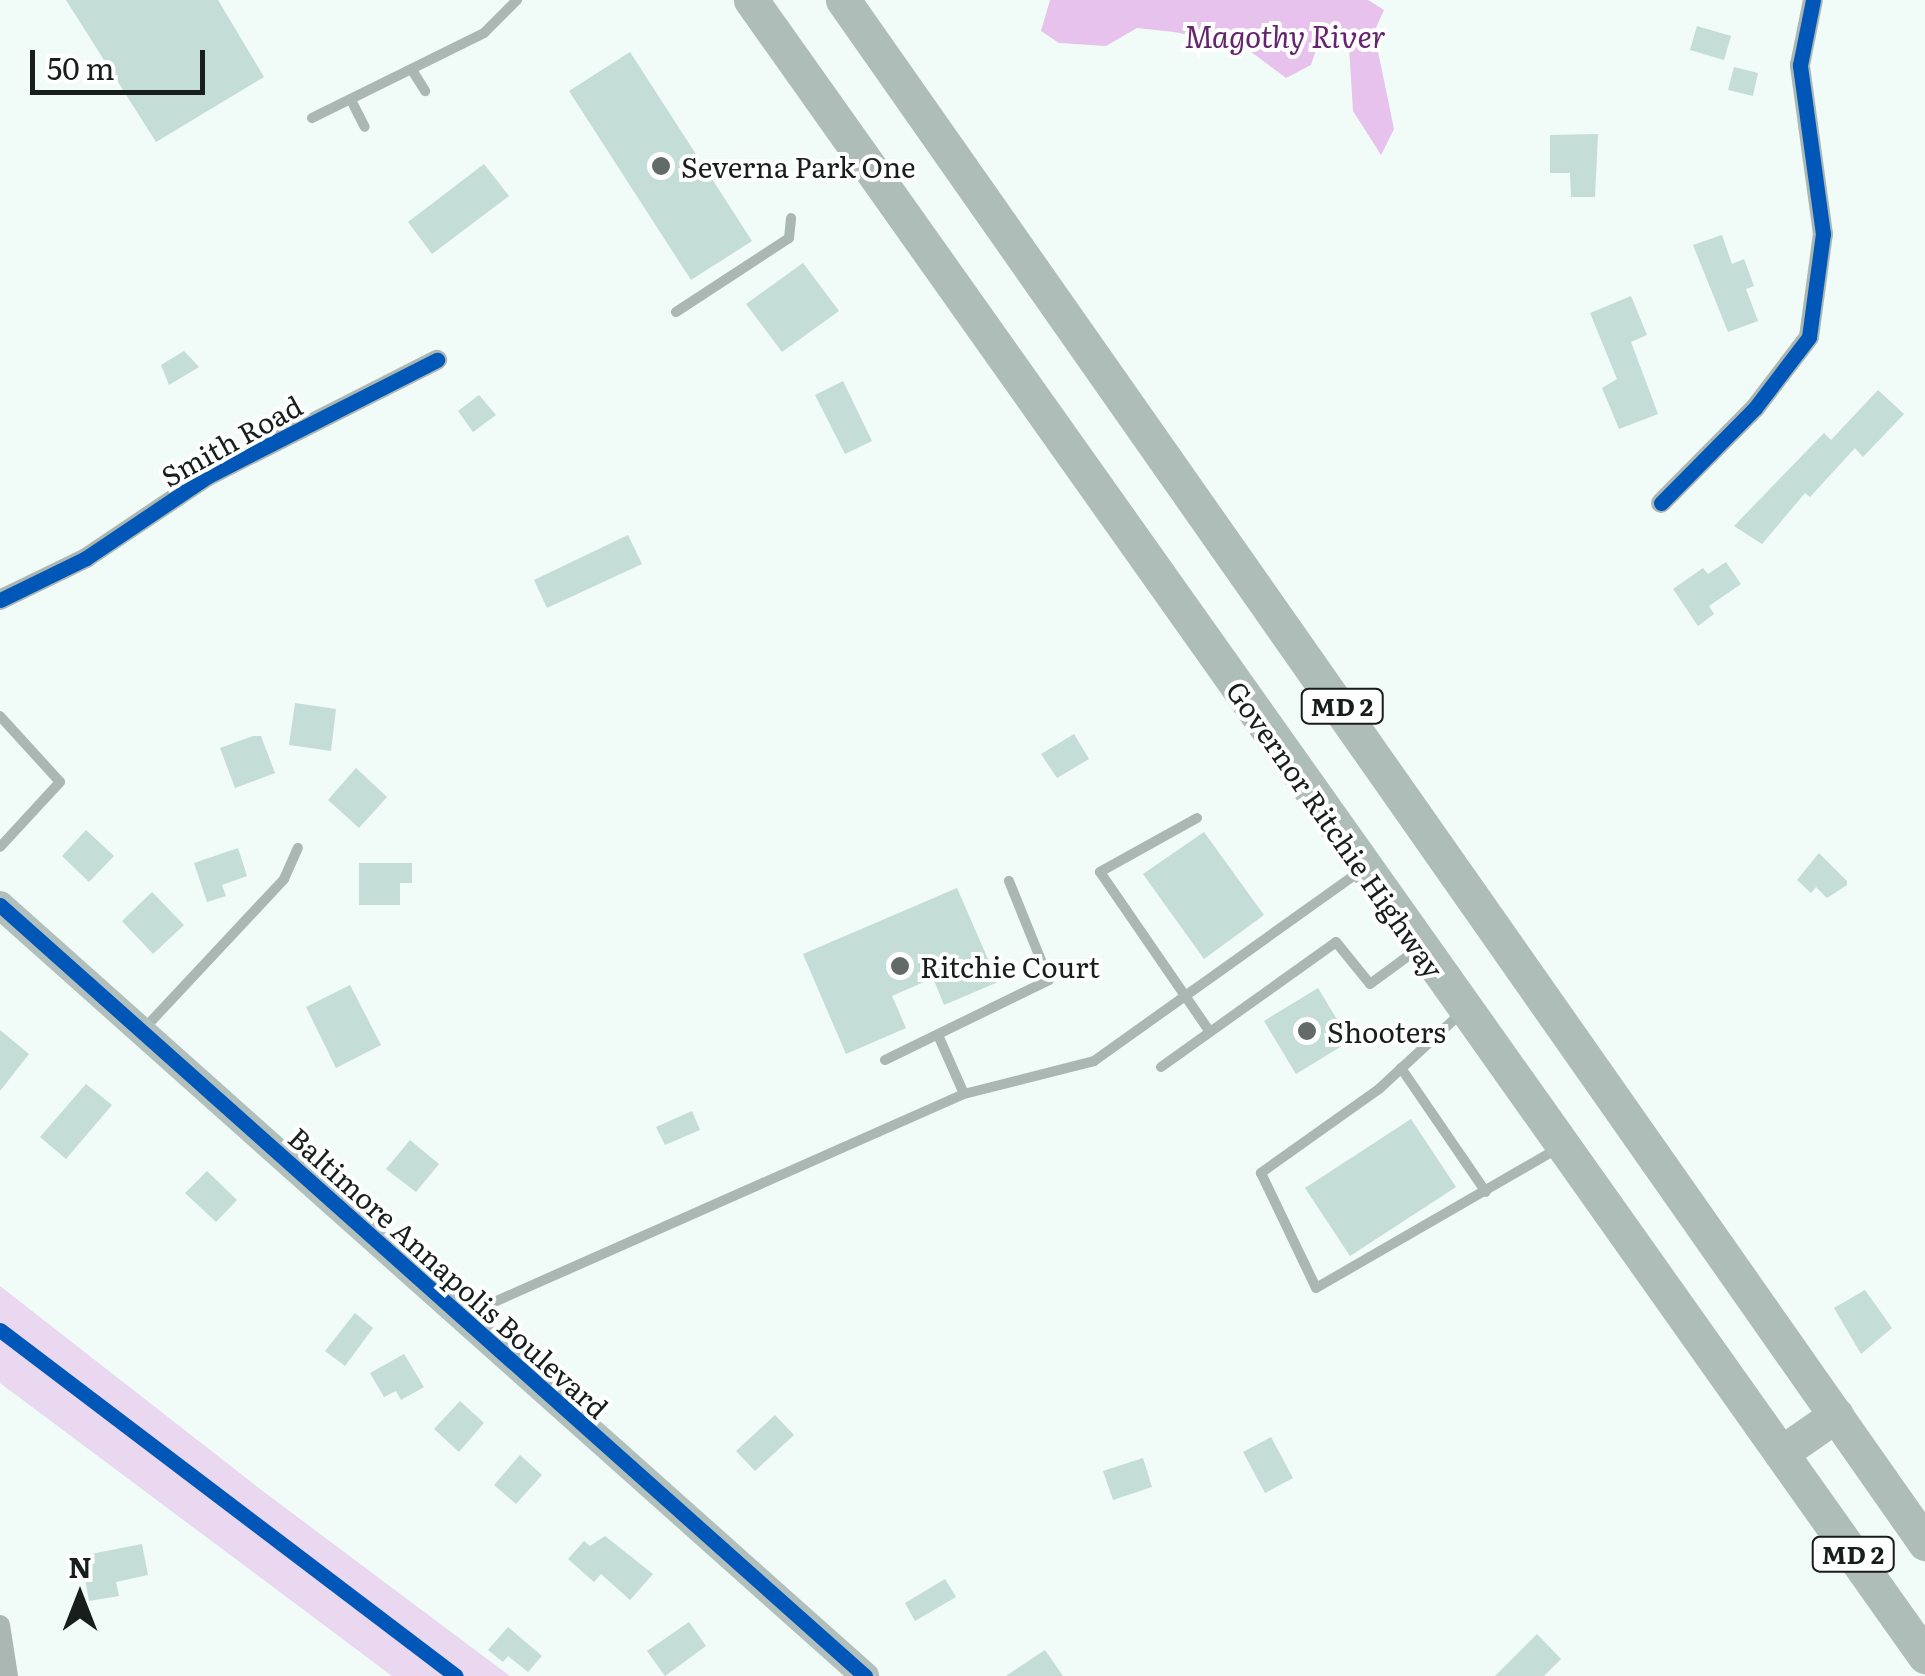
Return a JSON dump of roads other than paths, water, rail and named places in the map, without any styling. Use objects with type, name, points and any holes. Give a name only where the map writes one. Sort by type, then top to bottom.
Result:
[{"type":"highway","name":"Governor Ritchie Highway","points":[[751,0],[1925,1656]]},
{"type":"highway","name":"MD 2","points":[[842,0],[1925,1543]]},
{"type":"highway","points":[[1781,1453],[1836,1415]]},
{"type":"street","points":[[1661,504],[1755,408],[1809,337],[1823,234],[1800,65],[1813,0]]},
{"type":"street","name":"Smith Road","points":[[0,600],[86,558],[208,476],[437,360]]},
{"type":"street","name":"Baltimore Annapolis Boulevard","points":[[0,906],[864,1676]]},
{"type":"street","points":[[0,1624],[8,1676]]},
{"type":"lane","points":[[312,118],[484,33],[517,0]]},
{"type":"lane","points":[[412,70],[425,91]]},
{"type":"lane","points":[[351,100],[365,127]]},
{"type":"lane","points":[[676,312],[789,238],[791,218]]},
{"type":"lane","points":[[0,716],[60,782],[0,847]]},
{"type":"lane","points":[[1198,818],[1100,872],[1184,1000],[1210,1032]]},
{"type":"lane","points":[[141,1031],[284,879],[298,848]]},
{"type":"lane","points":[[462,1317],[964,1094],[1094,1061],[1364,869]]},
{"type":"lane","points":[[885,1060],[1049,980],[1009,881]]},
{"type":"lane","points":[[1161,1067],[1336,942],[1370,984],[1420,948]]},
{"type":"lane","points":[[1464,1010],[1401,1068],[1261,1172],[1316,1288],[1562,1145]]},
{"type":"lane","points":[[938,1035],[964,1094]]},
{"type":"lane","points":[[1401,1068],[1486,1192]]},
{"type":"water","name":"Magothy River","points":[[1050,0],[1368,0],[1384,10],[1374,32],[1394,129],[1381,155],[1353,111],[1348,31],[1324,25],[1311,65],[1286,78],[1242,45],[1174,32],[1137,28],[1106,46],[1059,43],[1041,31]]},
{"type":"place","name":"Severna Park One","points":[[661,166]]},
{"type":"place","name":"Ritchie Court","points":[[900,966]]},
{"type":"place","name":"Shooters","points":[[1307,1031]]}]
